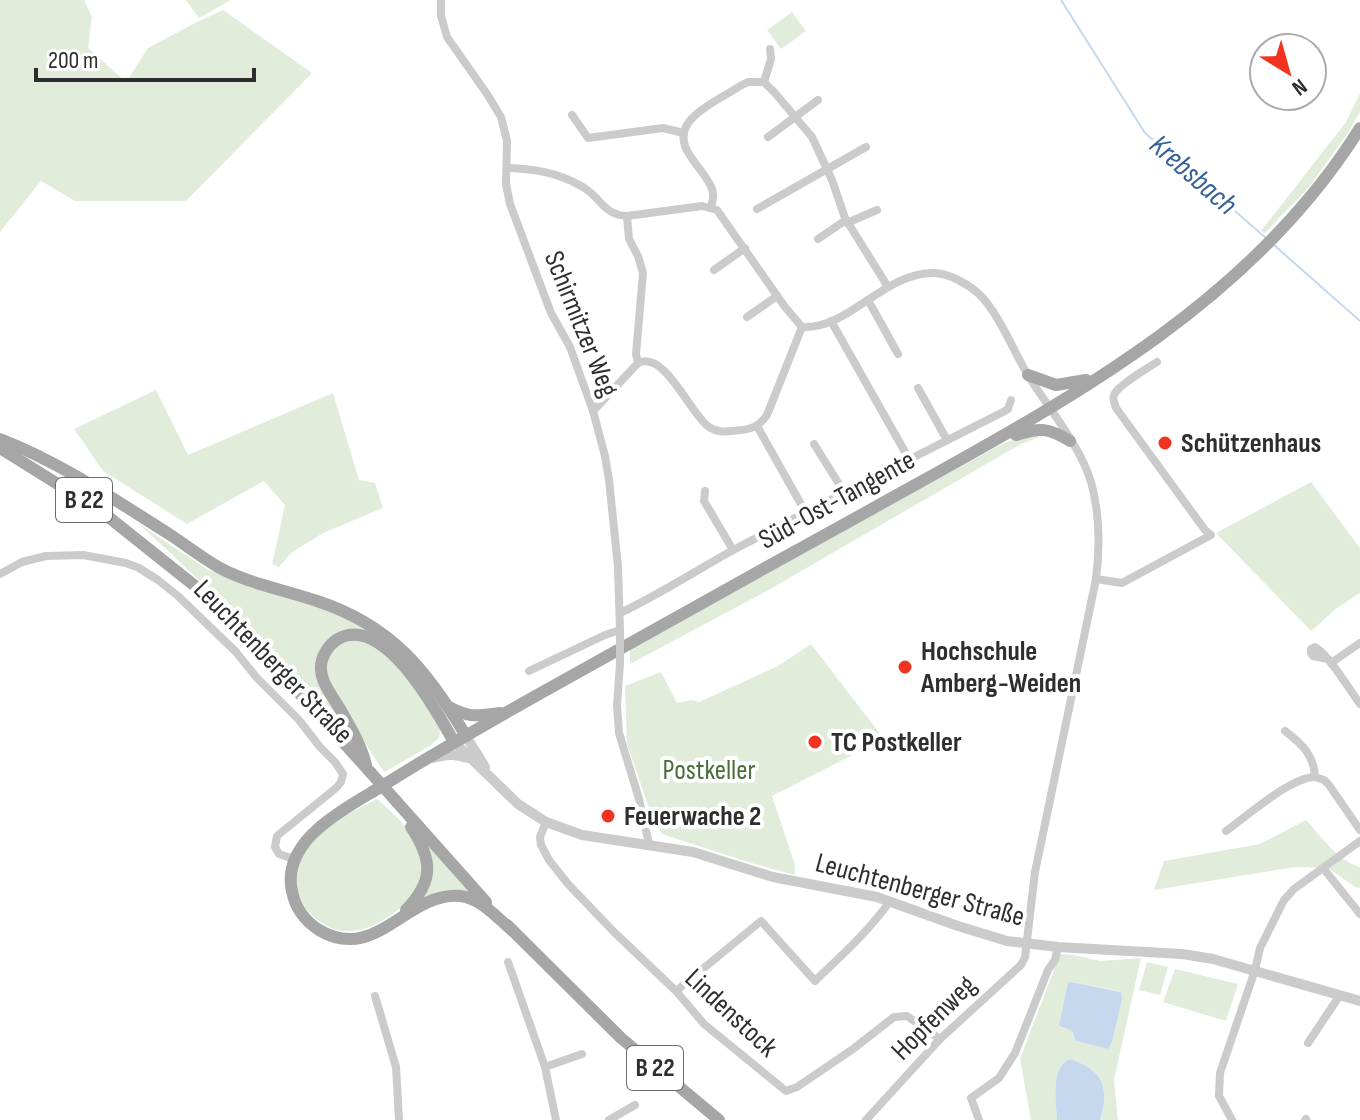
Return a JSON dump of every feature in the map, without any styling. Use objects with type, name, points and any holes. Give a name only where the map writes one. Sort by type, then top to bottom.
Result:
[{"type":"main road","name":"Süd-Ost-Tangente","points":[[294,859],[318,828],[423,761],[998,440],[1097,378],[1183,319],[1253,259],[1284,228],[1327,176],[1360,128]]},
{"type":"main road","points":[[1028,375],[1056,385],[1097,378]]},
{"type":"main road","points":[[998,440],[1032,429],[1043,429],[1058,433],[1070,441]]},
{"type":"main road","points":[[0,439],[56,466],[123,505],[219,567],[238,576],[319,601],[366,622],[406,653],[425,673],[449,707],[460,739]]},
{"type":"main road","name":"B 22","points":[[0,448],[101,511],[205,594],[257,646],[513,931],[621,1038],[719,1120]]},
{"type":"main road","points":[[369,770],[362,748],[327,689],[321,673],[324,653],[331,644],[346,636],[370,639],[398,660],[460,739]]},
{"type":"main road","points":[[449,707],[471,716],[507,712]]},
{"type":"main road","name":"B 22","points":[[396,921],[423,889],[427,869],[424,849],[399,805]]},
{"type":"main road","name":"B 22","points":[[294,859],[292,894],[299,911],[320,931],[330,935],[352,939],[370,936],[431,901],[458,896],[473,899],[513,931]]},
{"type":"street","name":"Schirmitzer Weg","points":[[441,0],[441,16],[447,37],[496,107],[507,141],[508,194],[516,224],[551,313],[570,347],[605,456],[618,567],[619,733],[649,844]]},
{"type":"street","points":[[764,82],[771,59],[770,49]]},
{"type":"street","points":[[711,207],[712,187],[684,144],[687,124],[740,86],[748,82],[764,82],[812,137],[847,222],[888,287]]},
{"type":"street","points":[[768,137],[818,100]]},
{"type":"street","points":[[572,115],[588,138],[663,128],[684,133]]},
{"type":"street","points":[[757,209],[866,147]]},
{"type":"street","points":[[507,168],[538,170],[583,186],[611,213],[627,216],[711,207],[723,216],[794,320],[802,327],[823,325],[888,287],[913,276],[935,273],[968,286],[988,305],[1084,464],[1095,502],[1099,536],[1096,579],[1035,872],[1028,944]]},
{"type":"street","points":[[818,239],[847,222],[877,210]]},
{"type":"street","points":[[627,216],[629,239],[643,273],[636,354],[638,363]]},
{"type":"street","points":[[714,270],[745,248]]},
{"type":"street","points":[[747,317],[777,296]]},
{"type":"street","points":[[868,300],[898,354]]},
{"type":"street","points":[[831,321],[909,459]]},
{"type":"street","points":[[593,411],[644,360],[663,369],[708,427],[723,432],[751,429],[767,415],[802,327]]},
{"type":"street","points":[[1096,579],[1122,583],[1211,535],[1116,408],[1113,399],[1119,388],[1157,362]]},
{"type":"street","points":[[918,388],[947,440]]},
{"type":"street","points":[[620,613],[733,550],[1003,412],[1008,409],[1011,400]]},
{"type":"street","points":[[757,426],[806,513]]},
{"type":"street","points":[[814,444],[844,492]]},
{"type":"street","points":[[705,491],[704,501],[733,550]]},
{"type":"street","name":"Leuchtenberger Straße","points":[[0,574],[22,562],[46,556],[83,555],[126,563],[158,580],[220,635],[299,720],[343,774],[336,788],[277,836],[275,844],[279,854],[294,859]]},
{"type":"street","points":[[529,671],[620,630]]},
{"type":"street","points":[[1360,643],[1330,661],[1360,704]]},
{"type":"street","points":[[1285,731],[1307,750],[1315,766],[1315,777]]},
{"type":"street","name":"Leuchtenberger Straße","points":[[460,739],[471,759],[518,804],[546,822],[582,835],[693,852],[773,877],[862,893],[991,937],[1058,947],[1182,954],[1213,959],[1360,1001]]},
{"type":"street","name":"Leuchtenberger Straße","points":[[460,739],[500,788]]},
{"type":"street","points":[[423,761],[448,754],[471,759]]},
{"type":"street","points":[[1226,831],[1307,777],[1324,780],[1329,785],[1360,830]]},
{"type":"street","name":"Lindenstock","points":[[546,822],[540,837],[543,852],[568,884],[676,991],[704,1024],[786,1091],[842,1057],[894,1017],[907,1016],[940,1039]]},
{"type":"street","points":[[1232,1120],[1219,1096],[1220,1073],[1260,948],[1284,900],[1294,889],[1360,841]]},
{"type":"street","points":[[1323,868],[1360,914]]},
{"type":"street","points":[[676,991],[761,921],[815,981],[890,901]]},
{"type":"street","name":"Hopfenweg","points":[[866,1120],[940,1039],[1021,965],[1028,944]]},
{"type":"street","points":[[979,1120],[971,1098],[999,1078],[1015,1053],[1058,947]]},
{"type":"street","points":[[508,962],[545,1067],[556,1120]]},
{"type":"street","points":[[1308,1043],[1340,995]]},
{"type":"street","points":[[375,996],[396,1067],[399,1120]]},
{"type":"street","points":[[545,1067],[582,1054]]},
{"type":"street","points":[[609,1120],[635,1105]]},
{"type":"green space","points":[[0,0],[84,0],[92,17],[88,48],[126,82],[148,48],[223,10],[312,73],[186,201],[75,201],[41,181],[0,232]]},
{"type":"green space","points":[[186,0],[231,0],[199,18]]},
{"type":"green space","points":[[792,12],[806,31],[781,49],[767,30]]},
{"type":"green space","points":[[1360,93],[1360,112],[1309,187],[1265,233],[1261,231],[1346,122]]},
{"type":"green space","points":[[156,390],[188,455],[333,393],[359,480],[375,483],[383,508],[323,533],[291,553],[279,567],[272,564],[285,505],[264,481],[187,524],[103,471],[74,429]]},
{"type":"green space","points":[[1039,430],[1039,437],[1021,444],[765,592],[630,664],[630,649],[1002,444]]},
{"type":"green space","points":[[1311,482],[1360,548],[1360,593],[1311,631],[1216,533]]},
{"type":"green space","points":[[138,523],[208,570],[335,610],[396,648],[449,716],[446,718],[370,634],[356,629],[342,632],[318,659],[356,742],[269,645]]},
{"type":"green space","points":[[345,640],[368,641],[400,666],[441,725],[439,738],[430,746],[384,772],[326,675],[329,651]]},
{"type":"green space","name":"Postkeller","points":[[811,644],[884,739],[772,796],[795,865],[795,875],[662,834],[649,808],[627,744],[625,686],[661,672],[677,703],[699,702],[778,666]]},
{"type":"green space","points":[[377,799],[404,824],[418,845],[422,868],[419,880],[410,899],[382,921],[356,931],[331,928],[311,914],[301,899],[297,870],[301,856],[310,843],[334,822]]},
{"type":"green space","points":[[1306,820],[1337,854],[1360,867],[1360,888],[1328,868],[1295,867],[1154,890],[1164,861],[1260,844]]},
{"type":"green space","points":[[426,841],[479,899],[455,891],[433,895],[417,903]]},
{"type":"green space","points":[[1060,954],[1100,961],[1141,958],[1114,1080],[1118,1120],[1100,1120],[1104,1099],[1101,1081],[1090,1068],[1070,1059],[1059,1070],[1057,1078],[1057,1120],[1031,1120],[1020,1059]],"holes":[[[1071,982],[1119,991],[1122,995],[1108,1048],[1076,1041],[1072,1031],[1060,1027]]]},
{"type":"green space","points":[[1147,962],[1168,967],[1160,995],[1139,990]]},
{"type":"green space","points":[[1175,969],[1238,984],[1226,1021],[1163,1002]]},
{"type":"water","points":[[1068,983],[1121,992],[1122,999],[1108,1049],[1076,1041],[1072,1031],[1059,1026]]},
{"type":"water","points":[[1070,1059],[1090,1068],[1101,1081],[1104,1099],[1100,1120],[1057,1120],[1057,1077],[1059,1069]]},
{"type":"waterway","name":"Krebsbach","points":[[1061,0],[1145,133],[1266,238]]},
{"type":"waterway","name":"Krebsbach","points":[[1274,245],[1360,321]]},
{"type":"place","name":"Schützenhaus","points":[[1165,443]]},
{"type":"place","name":"Hochschule Amberg-Weiden","points":[[905,667]]},
{"type":"place","name":"TC Postkeller","points":[[815,742]]},
{"type":"place","name":"Feuerwache 2","points":[[608,816]]}]
